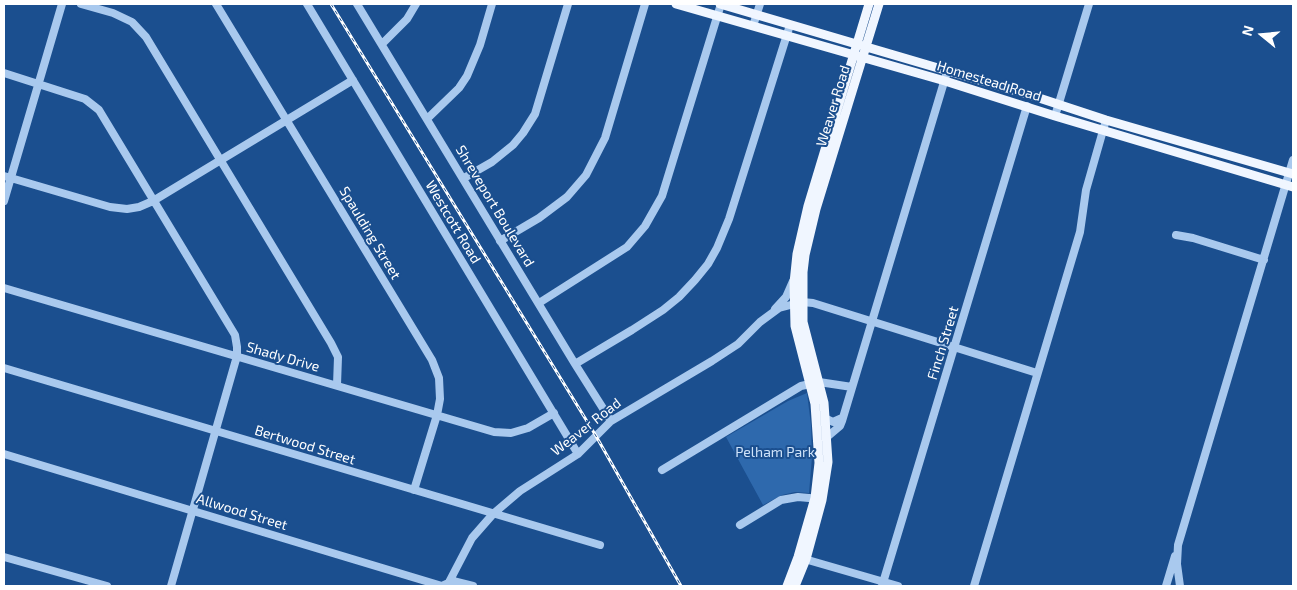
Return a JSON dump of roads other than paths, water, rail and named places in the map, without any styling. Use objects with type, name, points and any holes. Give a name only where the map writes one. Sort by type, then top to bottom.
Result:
[{"type":"main road","name":"Homestead Road","points":[[676,4],[858,56],[1030,96],[1058,106],[1291,174]]},
{"type":"main road","name":"Homestead Road","points":[[720,4],[866,47],[1055,116],[1290,186]]},
{"type":"main road","points":[[858,56],[856,44],[869,4]]},
{"type":"main road","points":[[858,56],[866,47],[879,4]]},
{"type":"main road","name":"Weaver Road","points":[[798,303],[794,277],[796,254],[858,56]]},
{"type":"main road","points":[[1147,144],[1150,133]]},
{"type":"main road","points":[[1208,162],[1212,151]]},
{"type":"main road","name":"Weaver Road","points":[[798,303],[818,187]]},
{"type":"main road","points":[[795,586],[828,462],[825,418],[795,326],[798,303]]},
{"type":"main road","points":[[814,383],[818,427],[818,499]]},
{"type":"main road","points":[[787,586],[802,558]]},
{"type":"street","points":[[4,201],[7,177],[39,84],[62,4]]},
{"type":"street","points":[[81,4],[113,13],[132,22],[146,37],[331,343],[338,357],[337,386]]},
{"type":"street","name":"Spaulding Street","points":[[216,4],[432,360],[439,378],[440,399],[437,415],[414,490]]},
{"type":"street","name":"Westcott Road","points":[[307,4],[578,454]]},
{"type":"street","name":"Shreveport Boulevard","points":[[357,4],[611,421]]},
{"type":"street","points":[[382,44],[407,19],[416,4]]},
{"type":"street","points":[[428,118],[459,88],[467,76],[480,46],[492,4]]},
{"type":"street","points":[[464,178],[492,162],[513,145],[535,114],[568,4]]},
{"type":"street","points":[[500,240],[539,218],[567,197],[586,175],[605,138],[645,4]]},
{"type":"street","points":[[539,303],[627,247],[645,226],[662,196],[720,4]]},
{"type":"street","points":[[753,26],[760,4]]},
{"type":"street","points":[[1055,116],[1089,4]]},
{"type":"street","points":[[575,364],[663,310],[679,297],[708,264],[729,219],[790,25]]},
{"type":"street","points":[[4,73],[86,99],[99,110],[231,327],[237,347],[237,356],[171,586]]},
{"type":"street","points":[[827,437],[840,426],[946,76]]},
{"type":"street","points":[[7,177],[110,207],[126,209],[139,207],[153,201],[353,80]]},
{"type":"street","name":"Finch Street","points":[[883,584],[1027,106]]},
{"type":"street","points":[[974,586],[1080,232],[1086,190],[1106,120]]},
{"type":"street","points":[[1166,586],[1264,260],[1290,186],[1293,160]]},
{"type":"street","points":[[1176,235],[1193,238],[1264,260]]},
{"type":"street","points":[[774,311],[786,297],[794,277]]},
{"type":"street","name":"Shady Drive","points":[[4,288],[494,432],[511,433],[528,428],[554,413]]},
{"type":"street","points":[[798,303],[813,303],[1037,373]]},
{"type":"street","name":"Weaver Road","points":[[448,585],[472,538],[493,514],[520,491],[578,454],[611,421],[731,348],[774,311],[798,303]]},
{"type":"street","name":"Bertwood Street","points":[[4,368],[600,545]]},
{"type":"street","points":[[662,470],[801,386],[814,383],[852,387]]},
{"type":"street","points":[[825,418],[833,422],[842,418]]},
{"type":"street","name":"Allwood Street","points":[[4,454],[442,586],[448,585],[453,581],[473,586]]},
{"type":"street","points":[[740,525],[781,500],[798,497],[818,499]]},
{"type":"street","points":[[1178,545],[1177,564],[1180,586]]},
{"type":"street","points":[[4,557],[107,586]]},
{"type":"street","points":[[802,558],[883,584],[898,586]]},
{"type":"railway","points":[[331,4],[596,436],[681,586]]},
{"type":"park label","name":"Pelham Park","points":[[775,452]]}]
